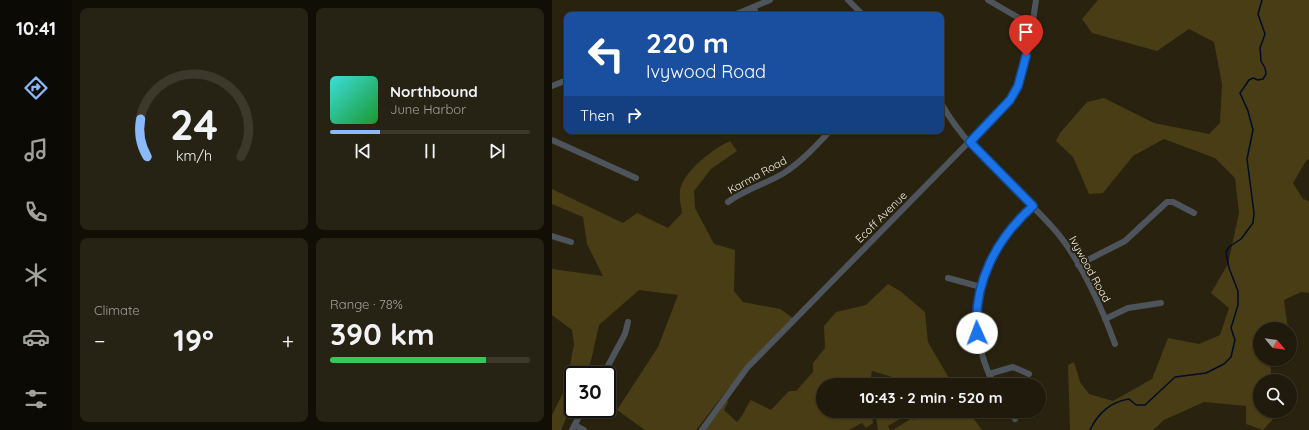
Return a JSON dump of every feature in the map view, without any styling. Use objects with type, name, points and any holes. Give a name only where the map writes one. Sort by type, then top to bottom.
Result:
[{"type":"street","points":[[742,12],[770,0]]},
{"type":"street","points":[[848,0],[860,12]]},
{"type":"street","points":[[988,0],[1017,17],[1032,23]]},
{"type":"street","name":"Ecoff Avenue","points":[[702,430],[747,368],[1005,106],[1014,94],[1024,66],[1036,0]]},
{"type":"street","points":[[754,7],[755,12]]},
{"type":"street","points":[[552,86],[564,81]]},
{"type":"street","name":"Ivywood Road","points":[[944,108],[954,123],[970,142],[1033,206],[1060,236],[1078,265],[1105,319],[1115,344]]},
{"type":"street","name":"Karma Road","points":[[728,202],[742,193],[785,172],[801,160],[827,134]]},
{"type":"street","points":[[552,140],[636,178]]},
{"type":"street","points":[[1078,265],[1125,241],[1169,202],[1194,213]]},
{"type":"street","points":[[991,378],[982,356],[977,333],[977,312],[981,287],[988,265],[1000,242],[1014,224],[1033,206]]},
{"type":"street","points":[[552,236],[571,242]]},
{"type":"street","points":[[948,278],[981,287]]},
{"type":"street","points":[[1105,319],[1128,308],[1161,303]]},
{"type":"street","points":[[608,366],[625,334],[628,322]]},
{"type":"street","points":[[989,374],[1012,367],[1029,374]]},
{"type":"street","points":[[578,418],[573,428],[584,430]]},
{"type":"shaded area","points":[[1098,0],[1309,0],[1309,159],[1306,161],[1293,183],[1303,199],[1309,201],[1309,293],[1301,292],[1284,300],[1287,322],[1253,322],[1253,366],[1270,366],[1271,374],[1253,374],[1253,418],[1274,418],[1263,430],[1246,424],[1246,406],[1204,402],[1164,420],[1153,430],[1070,430],[1068,365],[1074,362],[1080,382],[1089,394],[1113,401],[1152,379],[1168,338],[1199,344],[1220,335],[1229,308],[1211,293],[1228,264],[1239,213],[1235,178],[1215,158],[1164,139],[1133,156],[1103,193],[1089,194],[1073,157],[1056,141],[1060,133],[1087,102],[1104,98],[1154,123],[1209,134],[1220,123],[1222,84],[1214,42],[1189,29],[1157,51],[1092,33],[1082,19]]},
{"type":"shaded area","points":[[730,141],[737,151],[711,169],[694,191],[695,208],[714,244],[735,250],[734,291],[743,302],[780,309],[793,318],[745,367],[696,430],[645,430],[617,410],[658,347],[678,295],[639,290],[599,325],[589,366],[570,366],[574,344],[572,330],[552,315],[552,269],[603,276],[587,244],[583,217],[552,204],[552,189],[623,223],[637,213],[668,228],[682,213],[680,191],[686,176],[708,155],[723,144]]},
{"type":"shaded area","points":[[888,284],[900,291],[925,312],[928,342],[949,378],[896,378],[872,371],[871,377],[866,378],[816,378],[816,418],[872,418],[873,423],[866,428],[862,423],[849,430],[705,430],[727,400],[728,402],[724,410],[737,422],[751,400],[771,410],[789,391],[796,391],[813,372],[813,363],[825,348],[824,326],[836,312],[866,305]]},
{"type":"shaded area","points":[[564,391],[564,418],[566,418],[561,430],[552,430],[552,415]]},
{"type":"shaded area","points":[[876,418],[901,418],[888,426],[890,430],[878,430]]},
{"type":"shaded area","points":[[912,418],[914,420],[917,418],[973,418],[982,430],[893,430]]},
{"type":"waterway","points":[[1090,430],[1097,418],[1110,406],[1122,400],[1129,399],[1136,405],[1145,405],[1175,377],[1206,373],[1224,364],[1231,357],[1235,340],[1231,328],[1238,305],[1238,291],[1229,268],[1226,252],[1229,247],[1241,239],[1253,223],[1254,213],[1247,159],[1253,130],[1248,111],[1240,93],[1249,80],[1253,78],[1258,80],[1263,79],[1266,74],[1265,68],[1261,61],[1260,48],[1265,34],[1258,14],[1262,0]]},
{"type":"route","points":[[977,333],[976,323],[978,299],[988,265],[1007,232],[1033,206],[970,142],[1005,106],[1014,94],[1018,86],[1026,56]]}]
